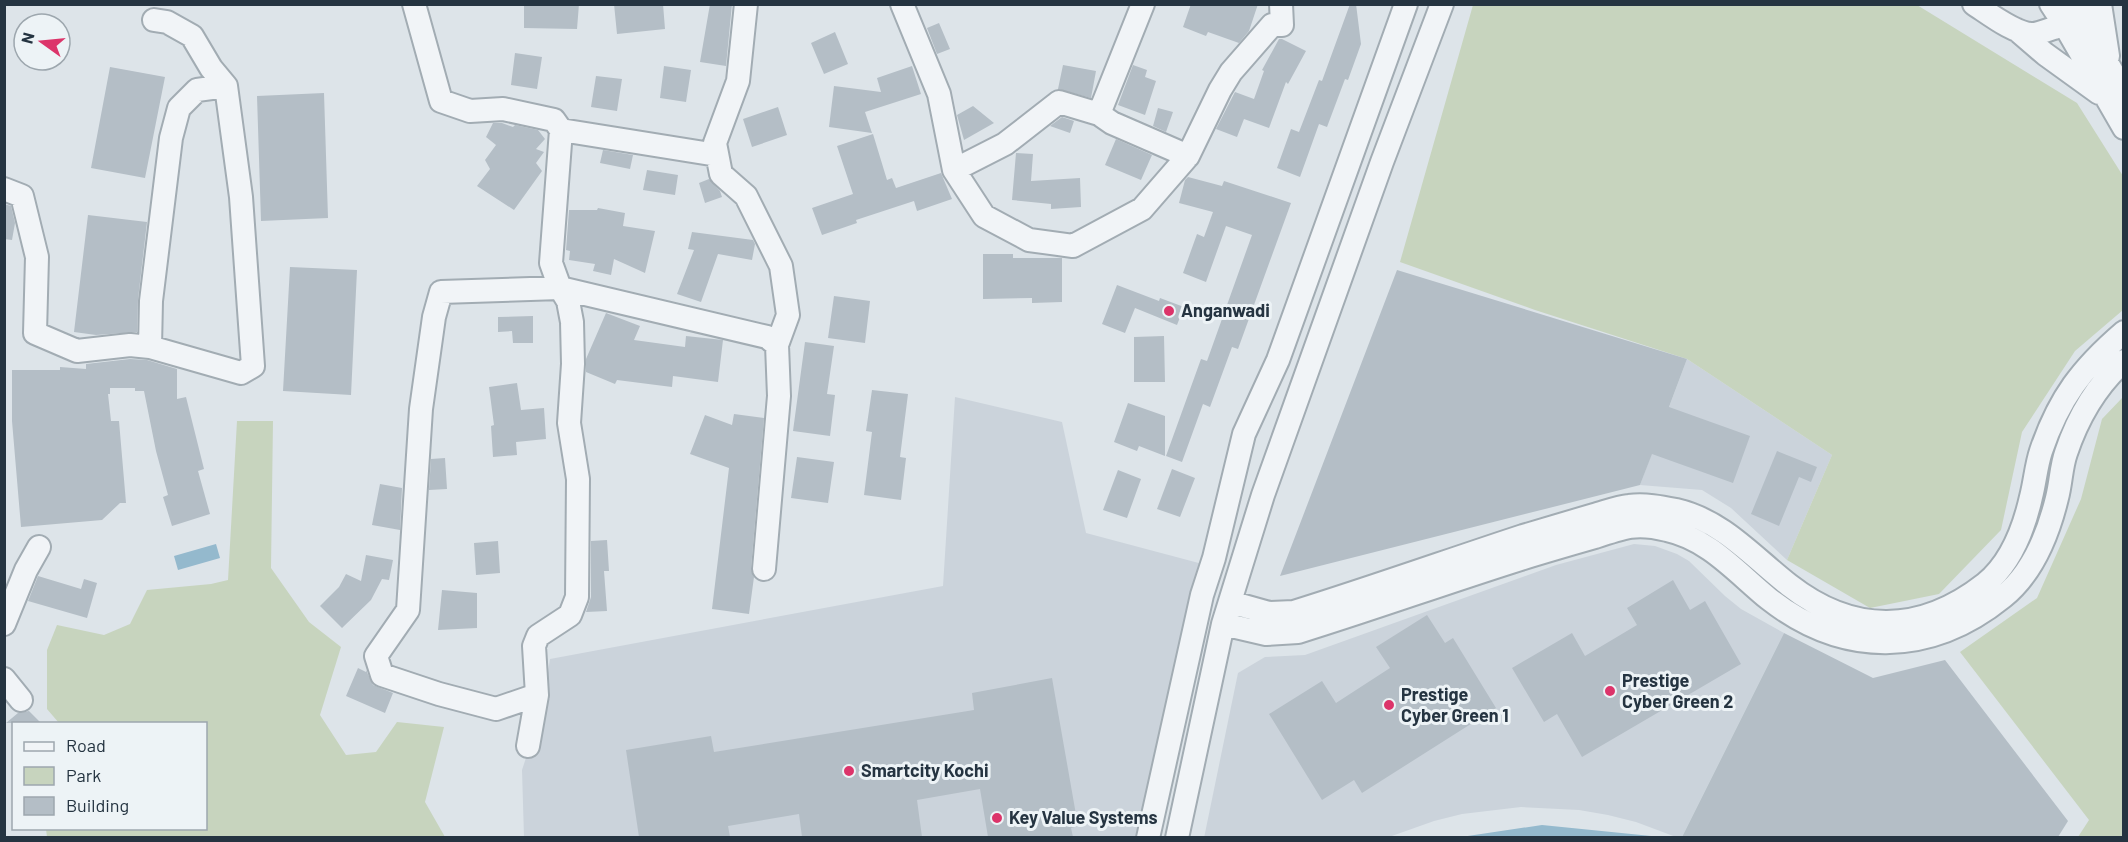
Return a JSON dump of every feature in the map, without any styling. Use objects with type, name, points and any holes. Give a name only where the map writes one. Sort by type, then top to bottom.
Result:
[{"type":"street","points":[[414,4],[441,101],[470,111],[503,109],[554,120],[561,130],[551,263],[560,288],[568,301],[572,322],[573,364],[569,423],[578,479],[577,597],[570,615],[538,636],[534,646],[537,695],[528,746]]},
{"type":"street","points":[[746,4],[738,81],[715,143],[721,174],[746,196],[780,266],[788,315],[777,345],[779,396],[764,569]]},
{"type":"street","points":[[902,4],[939,94],[954,171],[984,216],[1029,240],[1073,246],[1142,209],[1188,156],[1231,72],[1272,26],[1282,25],[1281,4]]},
{"type":"street","points":[[1100,114],[1143,4]]},
{"type":"street","points":[[1148,837],[1160,793],[1202,595],[1214,558],[1244,434],[1278,360],[1406,4]]},
{"type":"street","points":[[1177,837],[1223,624],[1263,495],[1378,173],[1442,4]]},
{"type":"street","points":[[1974,4],[2017,30],[2045,54],[2115,94]]},
{"type":"street","points":[[2051,4],[2074,11],[2110,68]]},
{"type":"street","points":[[2100,4],[2115,94],[2124,128]]},
{"type":"street","points":[[2017,30],[2031,34],[2074,11]]},
{"type":"street","points":[[2074,11],[2115,94]]},
{"type":"street","points":[[4,189],[22,196],[37,257],[35,333],[77,351],[130,345],[150,347],[241,373],[253,366],[241,197],[226,86],[192,36],[167,22],[154,20]]},
{"type":"street","points":[[150,347],[151,301],[171,138],[179,108],[197,90],[226,86]]},
{"type":"street","points":[[954,171],[1005,144],[1059,102],[1100,114],[1112,123],[1188,156]]},
{"type":"street","points":[[561,130],[717,155]]},
{"type":"street","points":[[537,695],[496,709],[439,694],[382,675],[376,656],[408,610],[421,409],[434,317],[441,292],[560,288],[767,337],[777,345]]},
{"type":"street","points":[[1230,602],[1269,613],[1294,612],[1506,553],[1631,527],[1650,527],[1671,531],[1699,542],[1714,551],[1760,591],[1790,614],[1811,626],[1834,635],[1883,643],[1908,642],[1931,637],[1971,619],[2003,597],[2031,498],[2040,453],[2061,403],[2083,371],[2124,332]]},
{"type":"street","points":[[1223,624],[1266,634],[1298,632],[1628,506],[1655,506],[1704,519],[1731,535],[1806,597],[1843,616],[1885,622],[1924,617],[1947,609],[1987,583],[2008,576],[2035,558],[2057,497],[2066,455],[2084,410],[2104,381],[2124,361]]},
{"type":"street","points":[[4,624],[26,570],[39,547]]},
{"type":"street","points":[[1760,591],[1775,573]]},
{"type":"street","points":[[4,679],[21,700]]},
{"type":"shaded area","points":[[1687,359],[1832,455],[1787,560],[1731,508],[1702,490],[1640,485]]},
{"type":"shaded area","points":[[955,397],[1062,422],[1086,533],[1210,566],[1135,837],[524,837],[522,770],[543,706],[550,659],[943,586]]},
{"type":"shaded area","points":[[1634,544],[1655,546],[1689,561],[1741,609],[1784,633],[1682,837],[1608,815],[1579,810],[1521,807],[1462,814],[1389,837],[1204,838],[1238,673],[1265,657],[1305,655],[1556,565]]},
{"type":"green space","points":[[1473,5],[1917,5],[2077,103],[2123,176],[2123,310],[2075,351],[2022,432],[2001,530],[1939,594],[1870,608],[1787,560],[1832,455],[1687,359],[1535,310],[1400,262]]},
{"type":"green space","points":[[2123,397],[2123,837],[2078,837],[2089,820],[1960,652],[2037,598],[2081,499],[2102,419]]},
{"type":"green space","points":[[237,421],[273,421],[271,568],[309,622],[341,647],[320,715],[346,755],[376,752],[397,722],[444,727],[425,802],[445,837],[47,837],[46,830],[207,830],[207,722],[58,722],[47,709],[47,650],[57,625],[104,635],[130,624],[147,590],[211,584],[228,580]]},
{"type":"water","points":[[216,544],[220,558],[178,570],[174,556]]},
{"type":"water","points":[[1542,825],[1661,837],[1461,837]]},
{"type":"building","points":[[539,4],[579,4],[577,29],[524,28],[524,6],[538,6]]},
{"type":"building","points":[[614,4],[663,4],[665,29],[617,34]]},
{"type":"building","points":[[710,4],[732,4],[726,66],[700,62]]},
{"type":"building","points":[[1191,4],[1258,4],[1249,31],[1239,43],[1208,32],[1206,36],[1183,27]]},
{"type":"building","points":[[1350,4],[1356,4],[1361,44],[1327,127],[1319,124],[1300,177],[1277,168],[1291,129],[1299,132],[1319,80],[1322,81]]},
{"type":"building","points":[[939,23],[950,49],[937,54],[927,28]]},
{"type":"building","points":[[835,32],[848,64],[824,74],[811,43]]},
{"type":"building","points":[[1279,39],[1306,51],[1288,84],[1286,82],[1269,128],[1244,119],[1237,137],[1216,129],[1235,92],[1254,99],[1264,71],[1262,70]]},
{"type":"building","points":[[515,53],[542,57],[537,89],[511,85]]},
{"type":"building","points":[[1063,65],[1096,71],[1091,98],[1058,89]]},
{"type":"building","points":[[1133,65],[1147,70],[1145,77],[1156,81],[1145,115],[1118,105]]},
{"type":"building","points":[[664,66],[691,70],[686,102],[660,98]]},
{"type":"building","points":[[912,66],[921,94],[865,112],[872,133],[829,127],[834,86],[881,92],[877,78]]},
{"type":"building","points":[[110,67],[165,77],[145,178],[91,168]]},
{"type":"building","points":[[596,76],[622,79],[617,111],[591,107]]},
{"type":"building","points":[[324,93],[328,218],[261,221],[257,96]]},
{"type":"building","points":[[973,106],[994,123],[964,140],[957,115]]},
{"type":"building","points":[[778,107],[787,135],[752,147],[743,119]]},
{"type":"building","points":[[1158,108],[1173,112],[1166,132],[1153,126]]},
{"type":"building","points":[[1062,117],[1074,121],[1070,133],[1050,126]]},
{"type":"building","points":[[493,123],[538,130],[545,139],[536,149],[544,152],[536,163],[542,171],[514,210],[477,186],[490,169],[485,160],[496,145],[486,137]]},
{"type":"building","points":[[873,134],[887,180],[892,178],[896,188],[941,173],[952,199],[917,211],[914,201],[856,220],[857,223],[822,235],[812,208],[853,194],[837,146]]},
{"type":"building","points":[[1116,139],[1152,155],[1141,180],[1105,165]]},
{"type":"building","points":[[603,150],[633,155],[630,169],[600,163]]},
{"type":"building","points":[[1016,153],[1033,154],[1031,181],[1080,178],[1081,207],[1051,209],[1051,204],[1012,200]]},
{"type":"building","points":[[647,170],[678,175],[675,195],[643,190]]},
{"type":"building","points":[[1188,177],[1222,186],[1224,181],[1291,203],[1238,349],[1232,347],[1210,407],[1203,404],[1182,462],[1166,456],[1201,359],[1207,361],[1252,235],[1226,226],[1206,282],[1183,273],[1197,234],[1204,237],[1213,212],[1179,203],[1185,180]]},
{"type":"building","points":[[709,179],[720,191],[722,197],[705,203],[699,183]]},
{"type":"building","points":[[4,204],[11,206],[15,223],[12,240],[4,239]]},
{"type":"building","points":[[598,208],[625,213],[623,226],[655,231],[645,273],[614,259],[611,275],[593,271],[595,264],[569,260],[570,251],[566,250],[569,210],[597,210]]},
{"type":"building","points":[[88,215],[147,222],[138,299],[137,332],[96,335],[74,332]]},
{"type":"building","points":[[692,232],[753,240],[755,244],[752,260],[718,254],[701,302],[677,294],[694,250],[688,249]]},
{"type":"building","points":[[983,254],[1013,254],[1013,258],[1062,258],[1062,302],[1032,303],[1032,298],[983,299]]},
{"type":"building","points":[[290,267],[357,270],[351,395],[283,391]]},
{"type":"building","points":[[1397,270],[1687,359],[1669,407],[1750,436],[1733,483],[1652,454],[1640,485],[1280,576]]},
{"type":"building","points":[[1117,285],[1159,301],[1160,298],[1184,307],[1177,325],[1135,308],[1125,333],[1102,324]]},
{"type":"building","points":[[834,296],[870,301],[865,343],[828,338]]},
{"type":"building","points":[[606,313],[640,326],[634,340],[685,347],[686,336],[723,340],[718,382],[673,376],[672,387],[617,380],[615,384],[586,372],[586,359]]},
{"type":"building","points":[[533,316],[533,343],[513,343],[512,331],[498,332],[498,317]]},
{"type":"building","points":[[1164,336],[1165,382],[1134,382],[1134,337]]},
{"type":"building","points":[[805,342],[834,346],[827,394],[835,395],[830,436],[793,431]]},
{"type":"building","points":[[130,359],[147,360],[177,369],[177,399],[186,397],[204,469],[198,471],[210,514],[172,526],[163,497],[168,495],[144,391],[135,391],[135,388],[110,388],[110,394],[108,394],[111,421],[119,421],[126,503],[120,503],[102,520],[21,527],[12,421],[12,370],[60,370],[60,367],[86,369],[86,364]]},
{"type":"building","points":[[517,383],[521,410],[544,408],[546,439],[516,442],[517,455],[493,457],[491,426],[494,425],[489,387]]},
{"type":"building","points":[[872,390],[908,394],[900,457],[906,458],[901,500],[864,495],[872,432],[866,431]]},
{"type":"building","points":[[1128,403],[1165,416],[1165,456],[1139,446],[1137,451],[1114,442]]},
{"type":"building","points":[[734,414],[764,418],[751,568],[754,577],[749,614],[712,609],[729,468],[690,454],[705,415],[732,425]]},
{"type":"building","points":[[1777,451],[1817,467],[1811,482],[1799,477],[1779,526],[1751,514]]},
{"type":"building","points":[[797,457],[834,462],[828,503],[791,498]]},
{"type":"building","points":[[445,458],[447,489],[429,490],[431,459]]},
{"type":"building","points":[[1172,469],[1195,478],[1180,517],[1157,509]]},
{"type":"building","points":[[1118,470],[1141,479],[1127,518],[1103,510]]},
{"type":"building","points":[[380,484],[402,488],[400,530],[372,525]]},
{"type":"building","points":[[607,540],[609,571],[604,571],[607,611],[586,612],[591,597],[591,541]]},
{"type":"building","points":[[498,541],[500,573],[476,575],[474,543]]},
{"type":"building","points":[[366,555],[393,560],[389,580],[382,579],[371,600],[342,628],[320,606],[339,587],[346,574],[361,581]]},
{"type":"building","points":[[38,576],[81,589],[84,579],[97,583],[87,618],[28,601]]},
{"type":"building","name":"Prestige Cyber Green 2","points":[[1673,580],[1690,610],[1705,601],[1741,664],[1582,757],[1557,714],[1544,722],[1512,668],[1572,633],[1585,656],[1637,625],[1627,608]]},
{"type":"building","points":[[442,590],[477,593],[477,628],[438,630]]},
{"type":"building","name":"Prestige Cyber Green 1","points":[[1427,615],[1445,643],[1453,638],[1496,708],[1362,793],[1354,780],[1322,800],[1269,714],[1322,681],[1336,703],[1390,668],[1376,647]]},
{"type":"building","points":[[1784,633],[1873,678],[1945,660],[2068,821],[2058,837],[1682,837]]},
{"type":"building","points":[[358,668],[366,672],[366,670],[373,685],[393,693],[385,713],[346,696]]},
{"type":"building","name":"Smartcity Kochi","points":[[1052,678],[1078,826],[1071,828],[1073,837],[988,837],[980,789],[917,800],[922,837],[802,837],[799,814],[728,826],[730,837],[639,837],[626,750],[711,736],[714,752],[974,710],[972,693]]},
{"type":"building","points":[[29,711],[40,722],[6,723],[18,713]]},
{"type":"place","name":"Anganwadi","points":[[1169,311]]},
{"type":"place","name":"Prestige Cyber Green 2","points":[[1610,691]]},
{"type":"place","name":"Prestige Cyber Green 1","points":[[1389,705]]},
{"type":"place","name":"Smartcity Kochi","points":[[849,771]]},
{"type":"place","name":"Key Value Systems","points":[[997,818]]}]
